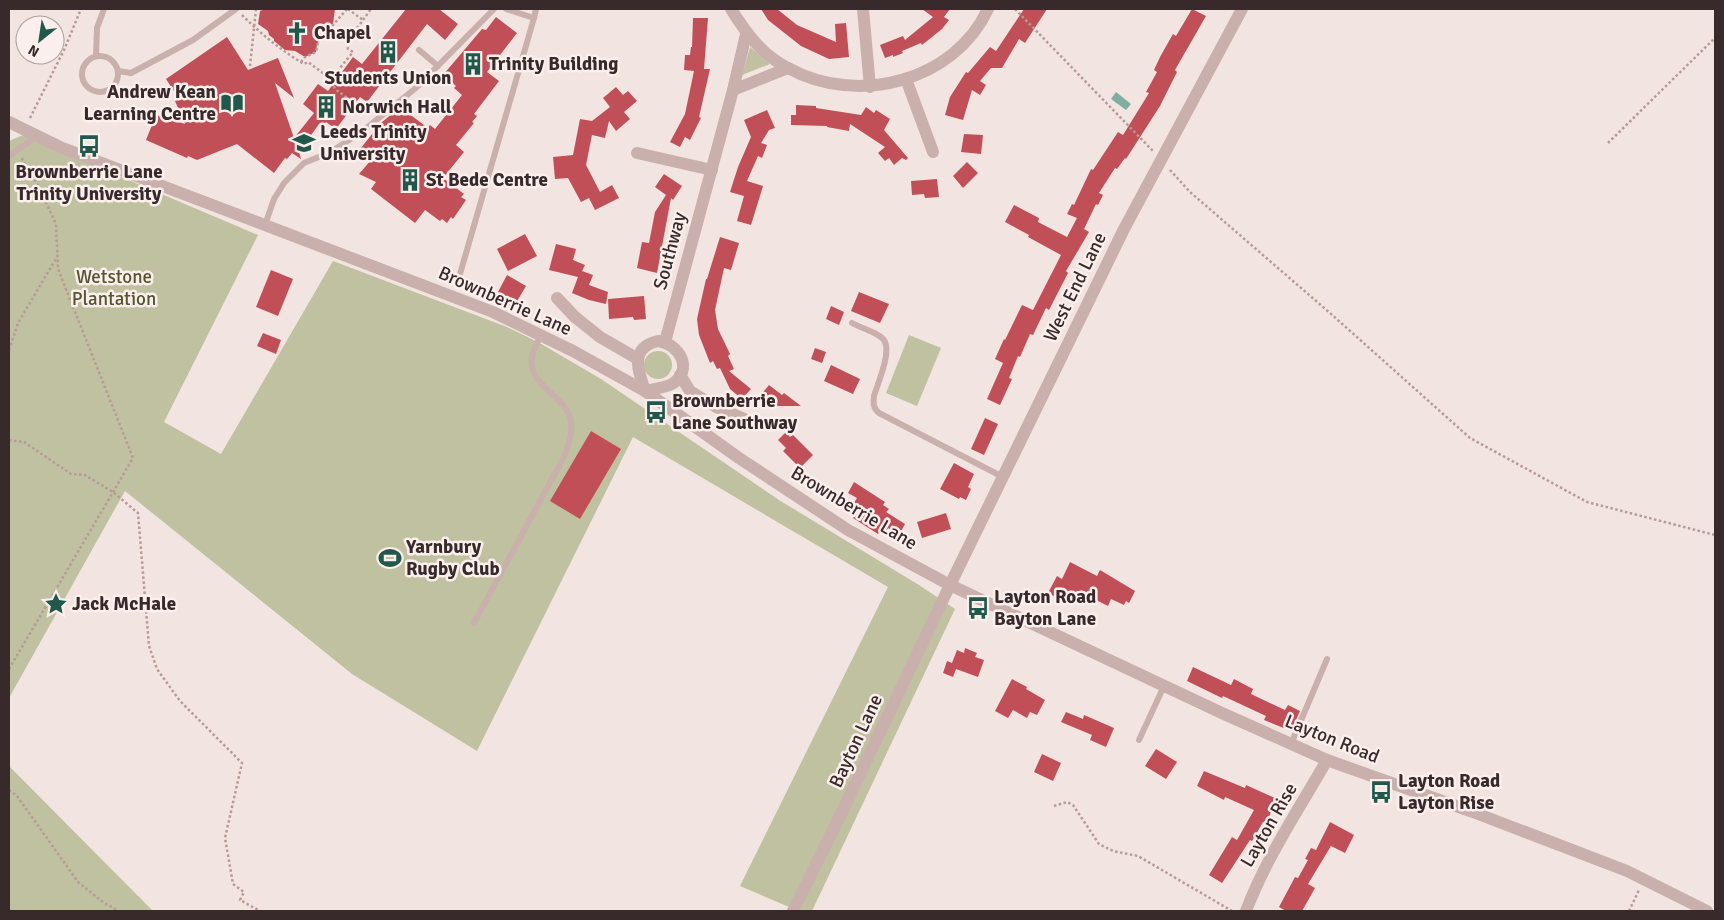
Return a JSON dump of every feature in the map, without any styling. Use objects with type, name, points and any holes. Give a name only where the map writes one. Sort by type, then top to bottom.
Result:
[{"type":"street","points":[[731,9],[746,34],[765,53],[788,68],[814,80],[842,86],[870,87],[906,79],[936,65],[963,44],[984,18],[988,9]]},
{"type":"street","points":[[863,9],[870,87]]},
{"type":"street","name":"West End Lane","points":[[950,585],[1124,229],[1242,9]]},
{"type":"street","name":"Southway","points":[[665,342],[712,170],[746,34]]},
{"type":"street","points":[[733,90],[788,68]]},
{"type":"street","points":[[906,79],[933,152]]},
{"type":"street","name":"Brownberrie Lane","points":[[9,122],[60,147],[493,312],[573,351],[645,391],[739,458],[848,530],[950,585]]},
{"type":"street","points":[[638,153],[712,170]]},
{"type":"street","points":[[556,298],[575,317],[600,337],[638,359]]},
{"type":"street","points":[[658,342],[665,342],[677,349],[683,361],[680,375],[671,384],[645,391],[638,372],[638,359],[645,347],[658,342]]},
{"type":"street","points":[[680,375],[690,390],[716,407],[754,423]]},
{"type":"street","name":"Layton Road","points":[[950,585],[1164,686],[1327,760],[1473,812],[1627,871],[1707,911]]},
{"type":"street","name":"Bayton Lane","points":[[793,911],[844,810],[950,585]]},
{"type":"street","name":"Layton Rise","points":[[1246,911],[1258,882],[1327,760]]},
{"type":"lane","points":[[96,55],[97,28],[104,9]]},
{"type":"lane","points":[[118,72],[131,73],[193,40],[236,9]]},
{"type":"lane","points":[[265,225],[274,199],[284,183],[304,163],[331,152],[417,87],[494,9]]},
{"type":"lane","points":[[506,9],[534,18]]},
{"type":"lane","points":[[460,274],[536,9]]},
{"type":"lane","points":[[419,50],[438,66]]},
{"type":"lane","points":[[96,55],[109,58],[114,62],[118,72],[115,84],[110,89],[96,92],[90,89],[83,81],[82,68],[88,59],[96,55]]},
{"type":"lane","points":[[9,156],[37,136]]},
{"type":"lane","points":[[852,323],[882,337],[886,342],[887,354],[874,396],[873,403],[875,409],[879,413],[1003,477]]},
{"type":"lane","points":[[474,623],[565,455],[571,435],[570,418],[563,404],[542,385],[532,367],[532,357],[540,335]]},
{"type":"lane","points":[[1291,744],[1327,659]]},
{"type":"lane","points":[[1139,740],[1164,686]]},
{"type":"path","points":[[24,129],[64,50],[81,9]]},
{"type":"path","points":[[236,9],[290,56],[304,64],[308,62],[331,79],[335,89],[377,119]]},
{"type":"path","points":[[250,66],[256,9]]},
{"type":"path","points":[[301,62],[305,57],[316,52],[318,42],[348,9],[363,20]]},
{"type":"path","points":[[331,79],[352,52],[346,44],[371,9]]},
{"type":"path","points":[[1014,9],[1162,159],[1190,192],[1330,312],[1470,438],[1587,502],[1715,535]]},
{"type":"path","points":[[1608,143],[1715,38]]},
{"type":"path","points":[[9,669],[133,458],[58,269],[56,224],[39,187],[20,156],[21,147]]},
{"type":"path","points":[[9,350],[18,323],[58,256]]},
{"type":"path","points":[[9,440],[24,442],[71,474],[85,475],[112,492],[138,513],[149,646],[157,669],[180,701],[242,763],[225,838],[233,884],[244,892],[240,900],[260,911]]},
{"type":"path","points":[[9,790],[16,796],[78,882],[104,903],[119,911]]},
{"type":"path","points":[[1054,806],[1067,802],[1073,805],[1098,844],[1112,851],[1138,856],[1232,911]]},
{"type":"path","points":[[1629,911],[1644,879]]},
{"type":"green space","points":[[750,47],[770,64],[742,75]]},
{"type":"green space","name":"Wetstone Plantation","points":[[23,135],[258,235],[164,422],[221,454],[333,261],[507,327],[538,342],[601,379],[779,500],[955,609],[812,911],[788,911],[789,907],[740,886],[888,587],[633,437],[477,751],[352,674],[125,491],[9,698],[9,141]]},
{"type":"green space","points":[[909,335],[941,348],[917,406],[886,393]]},
{"type":"green space","points":[[658,351],[668,355],[672,365],[668,375],[658,379],[648,375],[644,365],[648,355]]},
{"type":"green space","points":[[9,766],[153,911],[9,911]]},
{"type":"water","points":[[1116,92],[1131,104],[1126,110],[1111,99]]},
{"type":"building","name":"Chapel","points":[[265,9],[335,9],[333,24],[317,44],[316,52],[305,57],[295,51],[285,50],[274,41],[268,31],[258,24],[260,11]]},
{"type":"building","name":"Andrew Kean Learning Centre","points":[[406,9],[439,9],[458,24],[445,40],[427,24],[367,102],[360,97],[336,129],[326,122],[323,126],[319,124],[299,152],[301,159],[292,153],[287,159],[285,158],[274,173],[237,144],[197,160],[188,156],[187,158],[146,140],[156,115],[185,124],[175,101],[179,99],[166,79],[227,37],[248,70],[278,58],[294,98],[275,83],[294,138],[314,113],[303,104],[318,84],[328,91],[353,57],[362,64]]},
{"type":"building","points":[[761,9],[777,9],[797,25],[836,42],[835,24],[846,23],[849,57],[829,59],[801,46],[768,20]]},
{"type":"building","points":[[922,9],[950,9],[944,17],[949,20],[942,29],[922,45],[921,43],[902,51],[903,53],[885,58],[880,45],[903,36],[905,40],[933,17]]},
{"type":"building","points":[[1024,9],[1047,9],[1025,43],[1019,39],[1002,68],[991,68],[980,81],[986,85],[980,95],[972,90],[963,120],[945,115],[950,97],[966,72],[968,73],[990,47],[996,51]]},
{"type":"building","points":[[1192,9],[1206,16],[1175,70],[1177,72],[1160,106],[1126,159],[1117,169],[1115,168],[1099,193],[1103,195],[1098,205],[1096,204],[1084,229],[1089,232],[1066,271],[1068,273],[1049,310],[1046,308],[1033,335],[1030,334],[1020,357],[1018,356],[1009,378],[1012,379],[1000,405],[987,399],[1003,363],[995,359],[1004,339],[1022,305],[1033,310],[1061,255],[1005,222],[1014,205],[1039,218],[1038,222],[1067,237],[1077,218],[1067,214],[1072,204],[1074,205],[1091,169],[1093,170],[1118,132],[1123,135],[1149,93],[1146,92],[1157,72],[1154,70],[1160,57],[1173,34],[1176,36]]},
{"type":"building","points":[[496,17],[517,33],[487,72],[499,81],[474,114],[477,116],[472,122],[474,123],[456,145],[464,152],[443,178],[464,194],[461,197],[466,200],[453,219],[451,217],[447,223],[442,219],[440,221],[425,210],[415,223],[371,189],[376,182],[359,174],[371,160],[360,149],[381,123],[400,107],[428,128],[430,125],[435,129],[462,95],[454,88],[456,86],[443,75],[482,29],[486,30]]},
{"type":"building","points":[[693,18],[708,18],[704,69],[710,69],[699,117],[701,118],[690,140],[685,137],[680,147],[670,142],[685,114],[694,71],[684,70],[685,55],[690,55],[692,47]]},
{"type":"building","points":[[616,87],[623,95],[628,91],[637,101],[624,112],[630,119],[616,131],[609,121],[605,138],[592,135],[586,165],[600,192],[612,185],[619,198],[595,210],[589,198],[581,202],[568,178],[555,179],[553,157],[573,155],[580,119],[592,121],[610,107],[603,98]]},
{"type":"building","points":[[796,105],[816,106],[816,108],[861,115],[866,107],[874,113],[876,110],[890,119],[884,130],[908,158],[906,160],[902,158],[894,165],[889,158],[885,161],[878,153],[885,147],[850,124],[849,131],[827,126],[791,125],[791,115],[796,115]]},
{"type":"building","points":[[767,110],[775,128],[769,130],[761,143],[767,145],[762,158],[758,156],[747,181],[763,186],[751,225],[737,221],[744,196],[730,192],[751,137],[744,120]]},
{"type":"building","points":[[964,134],[983,135],[981,154],[961,152]]},
{"type":"building","points":[[967,162],[978,173],[963,188],[953,176]]},
{"type":"building","points":[[664,174],[682,186],[673,200],[671,198],[657,273],[637,268],[642,242],[649,243],[655,212],[666,195],[655,187]]},
{"type":"building","points":[[937,179],[939,197],[925,198],[924,194],[912,195],[911,181]]},
{"type":"building","points":[[525,234],[537,256],[508,271],[497,249]]},
{"type":"building","points":[[720,237],[739,243],[731,270],[724,268],[715,310],[718,329],[730,354],[728,356],[734,369],[729,371],[751,389],[742,399],[730,389],[720,368],[717,369],[713,361],[710,363],[699,335],[697,319],[706,279]]},
{"type":"building","points":[[556,244],[576,249],[573,260],[585,265],[582,271],[593,275],[589,285],[608,292],[606,304],[572,293],[578,277],[549,270]]},
{"type":"building","points":[[271,270],[293,279],[278,316],[256,307]]},
{"type":"building","points":[[507,275],[526,286],[513,308],[501,302],[505,296],[498,292]]},
{"type":"building","points":[[859,292],[889,304],[880,323],[851,311]]},
{"type":"building","points":[[644,296],[646,319],[634,320],[633,317],[609,319],[608,299]]},
{"type":"building","points":[[831,306],[844,312],[839,325],[826,319]]},
{"type":"building","points":[[263,333],[281,340],[276,354],[257,346]]},
{"type":"building","points":[[815,348],[826,352],[822,363],[811,359]]},
{"type":"building","points":[[831,365],[860,379],[853,394],[824,381]]},
{"type":"building","points":[[769,385],[782,395],[784,393],[801,406],[773,406],[760,396]]},
{"type":"building","points":[[985,418],[998,424],[984,455],[971,449]]},
{"type":"building","points":[[591,431],[621,449],[580,519],[550,501]]},
{"type":"building","points":[[786,432],[790,437],[793,435],[813,455],[800,468],[783,451],[786,448],[778,440]]},
{"type":"building","points":[[954,463],[974,474],[968,487],[971,489],[966,500],[960,497],[959,499],[940,489]]},
{"type":"building","points":[[854,482],[885,502],[883,505],[889,509],[886,512],[905,524],[899,535],[888,528],[885,533],[880,530],[878,534],[853,518],[857,512],[851,508],[857,498],[848,493]]},
{"type":"building","points":[[946,513],[951,529],[922,538],[917,522]]},
{"type":"building","points":[[1070,562],[1097,576],[1100,570],[1135,591],[1129,603],[1126,601],[1124,605],[1111,599],[1108,606],[1078,591],[1071,605],[1048,593],[1057,576],[1062,579]]},
{"type":"building","points":[[965,648],[977,653],[975,657],[984,660],[978,677],[956,669],[953,677],[943,673],[947,661],[952,663],[957,650],[964,653]]},
{"type":"building","points":[[1193,667],[1231,685],[1234,679],[1253,689],[1251,694],[1285,710],[1288,705],[1300,711],[1291,731],[1264,720],[1266,716],[1187,681]]},
{"type":"building","points":[[1012,679],[1045,700],[1037,715],[1030,712],[1027,718],[1013,710],[1008,718],[995,711]]},
{"type":"building","points":[[1066,712],[1083,719],[1084,715],[1114,728],[1106,747],[1090,740],[1092,735],[1061,722]]},
{"type":"building","points":[[1156,749],[1177,762],[1166,779],[1145,766]]},
{"type":"building","points":[[1042,754],[1061,763],[1053,781],[1034,772]]},
{"type":"building","points":[[1204,771],[1245,788],[1246,785],[1277,799],[1266,823],[1263,822],[1222,883],[1209,875],[1232,837],[1237,840],[1254,810],[1225,797],[1224,800],[1197,786]]},
{"type":"building","points":[[1330,822],[1354,835],[1345,853],[1331,846],[1308,884],[1315,888],[1302,911],[1286,911],[1279,907],[1295,877],[1298,878],[1308,860],[1305,859],[1311,848],[1316,850]]},
{"type":"place","name":"Chapel","points":[[297,33]]},
{"type":"place","name":"Students Union","points":[[388,52]]},
{"type":"place","name":"Trinity Building","points":[[473,64]]},
{"type":"place","name":"Andrew Kean Learning Centre","points":[[232,103]]},
{"type":"place","name":"Norwich Hall","points":[[326,107]]},
{"type":"place","name":"Leeds Trinity University","points":[[304,143]]},
{"type":"place","name":"Brownberrie Lane Trinity University","points":[[89,146]]},
{"type":"place","name":"St Bede Centre","points":[[410,180]]},
{"type":"place","name":"Brownberrie Lane Southway","points":[[656,412]]},
{"type":"place","name":"Yarnbury Rugby Club","points":[[390,558]]},
{"type":"place","name":"Jack McHale","points":[[56,604]]},
{"type":"place","name":"Layton Road Bayton Lane","points":[[978,608]]},
{"type":"place","name":"Layton Road Layton Rise","points":[[1381,792]]}]
